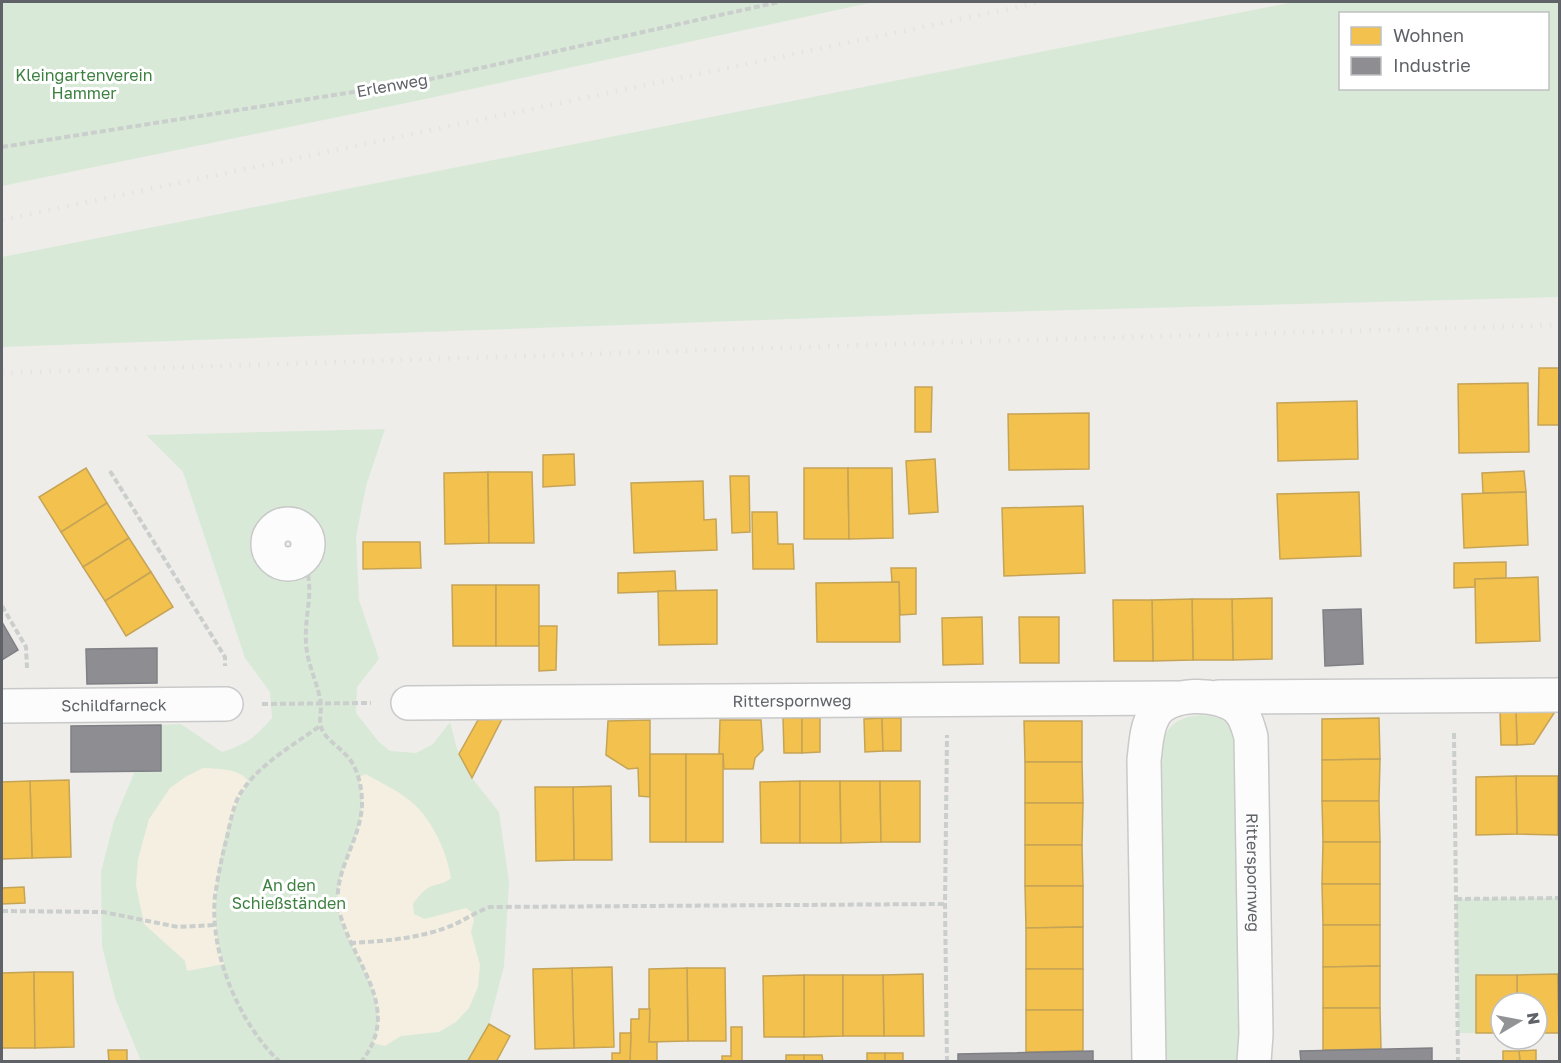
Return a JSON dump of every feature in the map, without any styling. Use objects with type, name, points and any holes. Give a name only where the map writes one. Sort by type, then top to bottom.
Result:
[{"type":"street","name":"Ritterspornweg","points":[[408,703],[1560,695]]},
{"type":"street","name":"Ritterspornweg","points":[[1220,697],[1237,708],[1245,717],[1251,737],[1256,998],[1254,1062]]},
{"type":"street","points":[[1149,1062],[1144,760],[1147,736],[1154,714],[1162,705],[1176,698]]},
{"type":"street","name":"Schildfarneck","points":[[15,706],[226,704]]},
{"type":"path","name":"Erlenweg","points":[[2,147],[417,82],[778,2]]},
{"type":"path","points":[[110,471],[225,657],[226,704],[408,703]]},
{"type":"path","points":[[302,558],[310,576],[306,643],[311,674],[321,703],[320,726],[329,740],[347,755],[359,777],[362,806],[356,833],[344,862],[338,891],[339,912],[350,943],[375,997],[379,1014],[377,1033],[361,1062]]},
{"type":"path","points":[[2,606],[26,647],[15,706]]},
{"type":"path","points":[[1454,696],[1458,1062]]},
{"type":"path","points":[[947,699],[945,904],[947,1062]]},
{"type":"path","points":[[280,1062],[265,1047],[245,1019],[219,952],[215,925],[215,894],[222,854],[239,796],[252,777],[320,726]]},
{"type":"path","points":[[1456,898],[1560,898]]},
{"type":"path","points":[[350,943],[398,940],[426,934],[450,927],[490,906],[945,904]]},
{"type":"path","points":[[2,911],[103,912],[178,927],[215,925]]},
{"type":"green space","name":"Kleingartenverein Hammer","points":[[2,2],[874,2],[416,101],[2,186]]},
{"type":"green space","points":[[1294,2],[1559,2],[1559,297],[958,313],[2,347],[2,257]]},
{"type":"green space","name":"An den Schießständen","points":[[385,429],[366,486],[356,537],[359,600],[379,659],[357,687],[356,713],[379,742],[390,751],[416,753],[433,744],[450,722],[457,749],[472,778],[499,812],[509,882],[504,966],[489,1024],[467,1061],[141,1061],[115,998],[102,946],[101,872],[114,821],[135,771],[161,771],[161,725],[181,724],[222,752],[250,739],[272,718],[270,692],[245,658],[183,472],[146,435]],"holes":[[[287,523],[305,534],[308,543],[305,554],[297,563],[288,565],[279,561],[267,545],[268,536],[274,528]]]},
{"type":"green space","points":[[1202,715],[1223,719],[1239,732],[1241,1061],[1161,1061],[1159,749],[1170,728],[1179,720]]},
{"type":"green space","points":[[1559,898],[1559,974],[1476,975],[1476,1033],[1458,1033],[1456,899]]},
{"type":"sand","points":[[203,768],[234,772],[245,777],[249,782],[230,821],[218,870],[216,921],[224,964],[187,971],[185,961],[144,924],[136,885],[138,859],[149,819],[170,788]]},
{"type":"sand","points":[[366,774],[409,800],[421,811],[433,828],[446,858],[451,878],[429,887],[421,894],[413,904],[414,914],[425,919],[466,908],[473,913],[471,932],[480,965],[478,987],[469,1008],[456,1022],[439,1032],[401,1036],[385,1046],[373,1043],[378,1026],[378,1009],[374,993],[344,928],[338,898],[342,871],[360,819],[362,802],[359,777]]},
{"type":"building: Wohnen","points":[[1539,368],[1560,368],[1560,425],[1538,425]]},
{"type":"building: Wohnen","points":[[1528,383],[1529,452],[1459,453],[1458,384]]},
{"type":"building: Wohnen","points":[[915,387],[932,387],[931,432],[915,432]]},
{"type":"building: Wohnen","points":[[1357,401],[1358,459],[1278,461],[1277,403]]},
{"type":"building: Wohnen","points":[[1089,413],[1089,469],[1009,470],[1008,414]]},
{"type":"building: Wohnen","points":[[574,454],[575,485],[543,487],[543,455]]},
{"type":"building: Wohnen","points":[[935,459],[938,512],[909,514],[906,461]]},
{"type":"building: Wohnen","points":[[86,468],[107,503],[61,532],[39,497]]},
{"type":"building: Wohnen","points":[[804,468],[848,468],[849,539],[804,539]]},
{"type":"building: Wohnen","points":[[848,468],[892,468],[893,538],[849,539]]},
{"type":"building: Wohnen","points":[[1524,471],[1526,492],[1483,493],[1482,473]]},
{"type":"building: Wohnen","points":[[488,472],[489,543],[445,544],[444,473]]},
{"type":"building: Wohnen","points":[[488,472],[532,472],[534,543],[489,543]]},
{"type":"building: Wohnen","points":[[730,476],[749,476],[750,532],[732,533]]},
{"type":"building: Wohnen","points":[[703,481],[704,520],[716,519],[717,550],[634,553],[631,483]]},
{"type":"building: Wohnen","points":[[1359,492],[1361,556],[1280,559],[1277,494]]},
{"type":"building: Wohnen","points":[[1526,492],[1528,545],[1464,548],[1462,494]]},
{"type":"building: Wohnen","points":[[107,503],[129,538],[83,567],[61,532]]},
{"type":"building: Wohnen","points":[[1083,506],[1085,573],[1004,576],[1002,508]]},
{"type":"building: Wohnen","points":[[752,512],[777,512],[778,544],[793,544],[794,569],[753,569]]},
{"type":"building: Wohnen","points":[[129,538],[151,572],[105,601],[83,567]]},
{"type":"building: Wohnen","points":[[363,542],[420,542],[421,568],[363,569]]},
{"type":"building: Wohnen","points":[[1506,562],[1506,578],[1475,579],[1475,587],[1454,588],[1454,563]]},
{"type":"building: Wohnen","points":[[891,568],[916,568],[916,614],[900,615],[899,582],[892,582]]},
{"type":"building: Wohnen","points":[[675,571],[676,591],[618,593],[618,573]]},
{"type":"building: Wohnen","points":[[151,572],[173,607],[126,636],[105,601]]},
{"type":"building: Wohnen","points":[[1538,577],[1540,641],[1476,643],[1475,579]]},
{"type":"building: Wohnen","points":[[899,582],[900,642],[817,642],[816,583]]},
{"type":"building: Wohnen","points":[[452,585],[496,585],[496,646],[453,646]]},
{"type":"building: Wohnen","points":[[496,585],[539,585],[539,646],[496,646]]},
{"type":"building: Wohnen","points":[[717,590],[717,644],[659,645],[658,591]]},
{"type":"building: Wohnen","points":[[1272,598],[1272,659],[1233,660],[1232,599]]},
{"type":"building: Wohnen","points":[[1192,599],[1232,599],[1233,660],[1193,660]]},
{"type":"building: Wohnen","points":[[1192,599],[1193,660],[1153,661],[1152,600]]},
{"type":"building: Wohnen","points":[[1113,600],[1152,600],[1153,661],[1114,661]]},
{"type":"building: Wohnen","points":[[982,617],[983,664],[943,665],[942,618]]},
{"type":"building: Wohnen","points":[[1019,617],[1059,617],[1059,663],[1020,663]]},
{"type":"building: Wohnen","points":[[539,626],[557,626],[556,670],[539,671]]},
{"type":"building: Wohnen","points":[[1556,710],[1534,744],[1517,745],[1516,712]]},
{"type":"building: Wohnen","points":[[1500,712],[1516,712],[1517,745],[1501,745]]},
{"type":"building: Wohnen","points":[[783,718],[802,718],[802,753],[784,753]]},
{"type":"building: Wohnen","points":[[802,718],[820,718],[820,752],[802,753]]},
{"type":"building: Wohnen","points":[[882,718],[883,751],[865,752],[864,719]]},
{"type":"building: Wohnen","points":[[882,718],[901,718],[901,751],[883,751]]},
{"type":"building: Wohnen","points":[[1379,718],[1380,759],[1322,760],[1322,719]]},
{"type":"building: Wohnen","points":[[502,719],[472,778],[459,754],[478,720]]},
{"type":"building: Wohnen","points":[[650,720],[650,797],[639,796],[638,768],[628,769],[606,755],[608,721]]},
{"type":"building: Wohnen","points":[[720,720],[761,720],[763,750],[755,758],[753,769],[724,769],[723,754],[719,754]]},
{"type":"building: Wohnen","points":[[1024,721],[1082,721],[1082,762],[1025,762]]},
{"type":"building: Wohnen","points":[[650,754],[686,754],[686,842],[650,842]]},
{"type":"building: Wohnen","points":[[686,754],[723,754],[723,842],[686,842]]},
{"type":"building: Wohnen","points":[[1380,759],[1379,801],[1322,801],[1322,760]]},
{"type":"building: Wohnen","points":[[1025,762],[1082,762],[1083,803],[1025,803]]},
{"type":"building: Wohnen","points":[[1516,776],[1558,776],[1558,835],[1517,834]]},
{"type":"building: Wohnen","points":[[1516,776],[1517,834],[1476,835],[1476,777]]},
{"type":"building: Wohnen","points":[[1558,776],[1560,776],[1560,835],[1558,835]]},
{"type":"building: Wohnen","points":[[69,780],[71,857],[32,858],[30,781]]},
{"type":"building: Wohnen","points":[[30,781],[32,858],[2,859],[2,782]]},
{"type":"building: Wohnen","points":[[800,781],[800,843],[761,843],[760,782]]},
{"type":"building: Wohnen","points":[[800,781],[840,781],[841,843],[800,843]]},
{"type":"building: Wohnen","points":[[840,781],[880,781],[881,842],[841,843]]},
{"type":"building: Wohnen","points":[[880,781],[920,781],[920,842],[881,842]]},
{"type":"building: Wohnen","points":[[611,786],[612,860],[574,860],[573,787]]},
{"type":"building: Wohnen","points":[[535,787],[573,787],[574,860],[536,861]]},
{"type":"building: Wohnen","points":[[1322,801],[1379,801],[1380,842],[1323,842]]},
{"type":"building: Wohnen","points":[[1025,803],[1083,803],[1082,845],[1025,845]]},
{"type":"building: Wohnen","points":[[1323,842],[1380,842],[1380,884],[1322,884]]},
{"type":"building: Wohnen","points":[[1025,845],[1082,845],[1083,886],[1025,886]]},
{"type":"building: Wohnen","points":[[1322,884],[1380,884],[1380,925],[1323,925]]},
{"type":"building: Wohnen","points":[[1025,886],[1083,886],[1083,927],[1026,928]]},
{"type":"building: Wohnen","points":[[24,887],[25,903],[2,904],[2,888]]},
{"type":"building: Wohnen","points":[[1323,925],[1380,925],[1380,966],[1323,967]]},
{"type":"building: Wohnen","points":[[1083,927],[1083,969],[1026,969],[1026,928]]},
{"type":"building: Wohnen","points":[[1380,966],[1380,1008],[1323,1008],[1323,967]]},
{"type":"building: Wohnen","points":[[612,967],[614,1047],[574,1048],[572,968]]},
{"type":"building: Wohnen","points":[[572,968],[574,1048],[535,1049],[533,969]]},
{"type":"building: Wohnen","points":[[687,968],[725,968],[726,1041],[688,1041]]},
{"type":"building: Wohnen","points":[[687,968],[688,1041],[649,1042],[649,969]]},
{"type":"building: Wohnen","points":[[1026,969],[1083,969],[1083,1010],[1026,1010]]},
{"type":"building: Wohnen","points":[[34,972],[35,1048],[2,1048],[2,973]]},
{"type":"building: Wohnen","points":[[34,972],[73,972],[74,1047],[35,1048]]},
{"type":"building: Wohnen","points":[[923,974],[924,1036],[884,1036],[883,975]]},
{"type":"building: Wohnen","points":[[1558,974],[1559,1033],[1549,1033],[1549,991],[1517,991],[1517,975]]},
{"type":"building: Wohnen","points":[[1558,974],[1560,974],[1560,1033],[1559,1033]]},
{"type":"building: Wohnen","points":[[804,975],[843,975],[843,1036],[804,1037]]},
{"type":"building: Wohnen","points":[[804,975],[804,1037],[764,1037],[763,976]]},
{"type":"building: Wohnen","points":[[843,975],[883,975],[884,1036],[843,1036]]},
{"type":"building: Wohnen","points":[[1476,975],[1517,975],[1517,991],[1489,991],[1489,1033],[1476,1033]]},
{"type":"building: Wohnen","points":[[1323,1008],[1380,1008],[1381,1049],[1323,1050]]},
{"type":"building: Wohnen","points":[[639,1009],[650,1009],[649,1042],[657,1042],[657,1062],[630,1062],[631,1019],[639,1019]]},
{"type":"building: Wohnen","points":[[1026,1010],[1083,1010],[1083,1051],[1026,1052]]},
{"type":"building: Wohnen","points":[[489,1024],[510,1036],[496,1062],[467,1062]]},
{"type":"building: Wohnen","points":[[731,1027],[742,1027],[742,1062],[722,1062],[722,1056],[731,1056]]},
{"type":"building: Wohnen","points":[[620,1033],[631,1033],[630,1062],[612,1062],[612,1053],[620,1053]]},
{"type":"building: Wohnen","points":[[108,1050],[127,1050],[127,1062],[109,1062]]},
{"type":"building: Wohnen","points":[[1503,1051],[1519,1051],[1520,1062],[1503,1062]]},
{"type":"building: Wohnen","points":[[1519,1051],[1536,1051],[1536,1062],[1520,1062]]},
{"type":"building: Wohnen","points":[[867,1053],[885,1053],[885,1062],[867,1062]]},
{"type":"building: Wohnen","points":[[885,1053],[903,1053],[903,1062],[885,1062]]},
{"type":"building: Wohnen","points":[[786,1055],[804,1055],[804,1062],[786,1062]]},
{"type":"building: Wohnen","points":[[804,1055],[822,1055],[823,1062],[804,1062]]},
{"type":"building: Industrie","points":[[1361,609],[1363,664],[1325,666],[1323,610]]},
{"type":"building: Industrie","points":[[2,622],[18,650],[2,660]]},
{"type":"building: Industrie","points":[[157,648],[157,683],[87,684],[86,649]]},
{"type":"building: Industrie","points":[[161,725],[161,771],[71,772],[71,726]]},
{"type":"building: Industrie","points":[[1432,1048],[1432,1062],[1301,1062],[1300,1051]]},
{"type":"building: Industrie","points":[[1093,1051],[1093,1062],[958,1062],[958,1054]]},
{"type":"railway","points":[[2,220],[1042,2]]},
{"type":"railway","points":[[2,373],[1560,325]]}]
